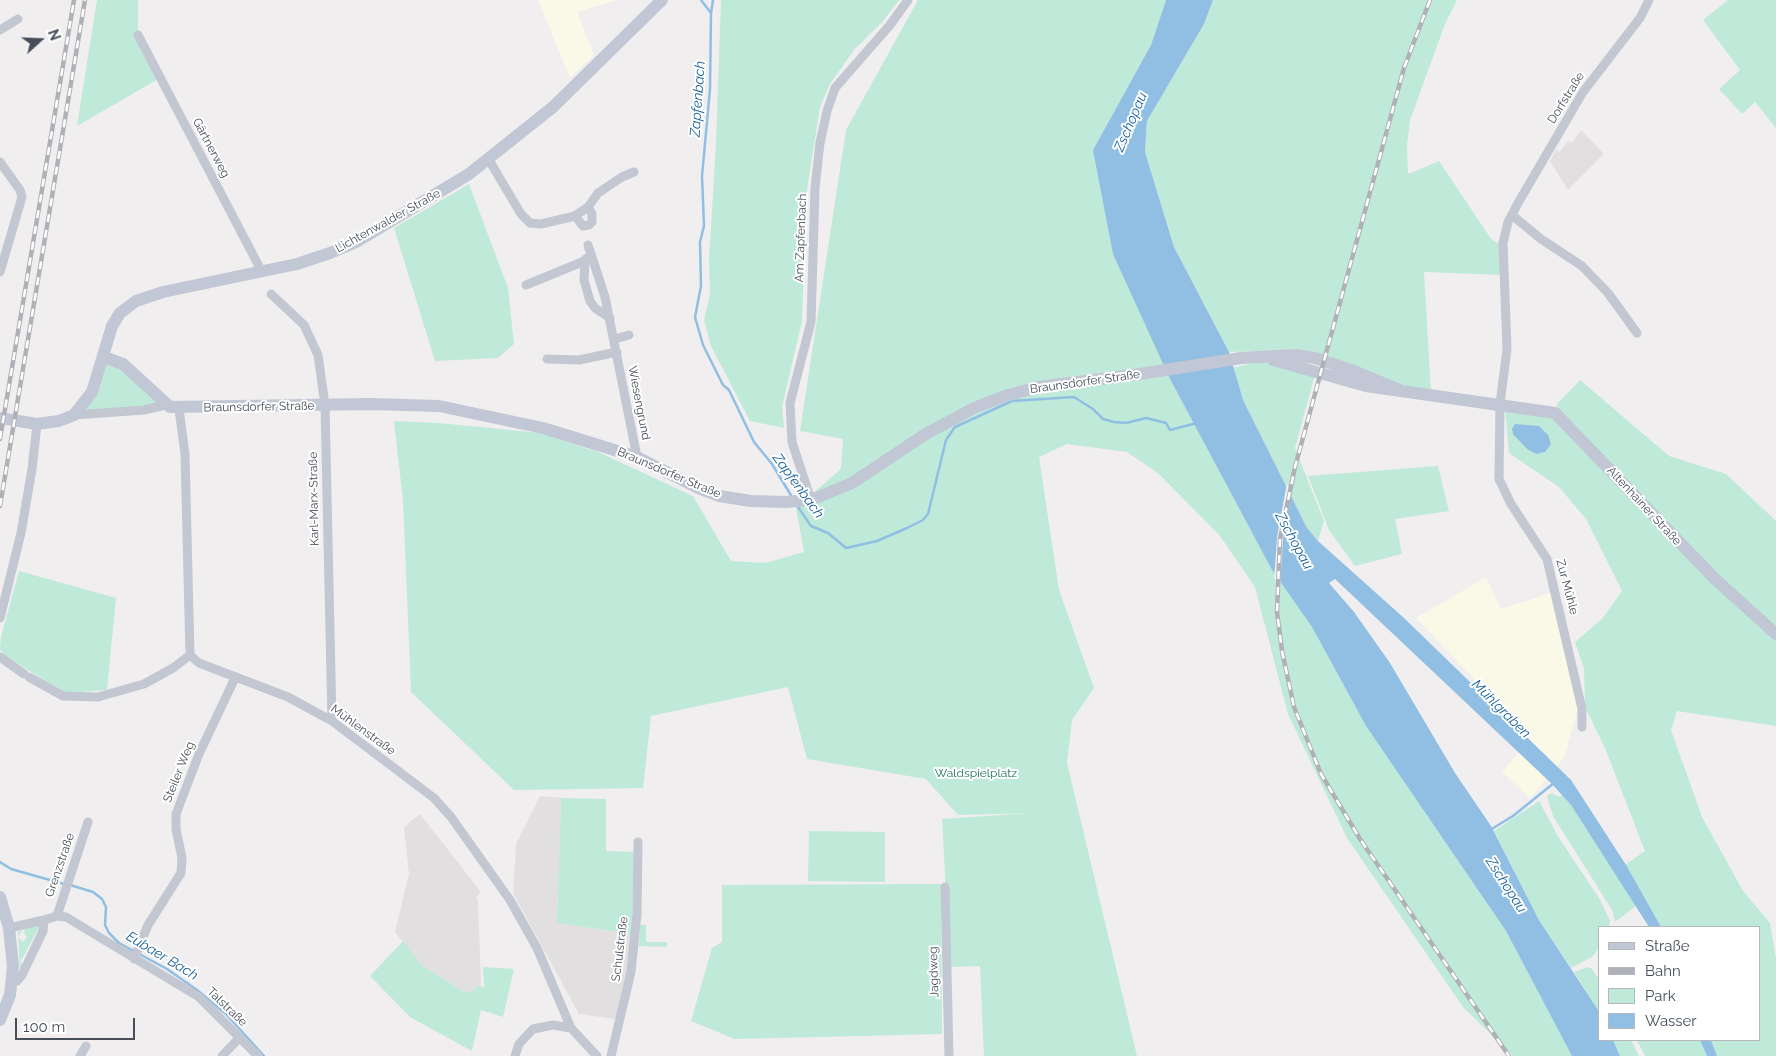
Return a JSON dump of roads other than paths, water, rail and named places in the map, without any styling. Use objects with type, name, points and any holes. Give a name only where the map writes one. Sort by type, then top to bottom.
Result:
[{"type":"street","name":"Lichtenwalder Straße","points":[[74,415],[92,392],[104,357],[108,337],[116,319],[136,301],[163,292],[262,272],[322,256],[356,242],[489,160],[553,107],[662,0]]},
{"type":"street","name":"Am Zapfenbach","points":[[807,501],[792,442],[790,403],[811,322],[815,188],[822,135],[827,111],[835,88],[890,25],[908,0]]},
{"type":"street","name":"Dorfstraße","points":[[1500,404],[1507,349],[1504,243],[1512,215],[1583,92],[1640,18],[1649,0]]},
{"type":"street","points":[[0,30],[18,19]]},
{"type":"street","name":"Gärtnerweg","points":[[138,35],[262,272]]},
{"type":"street","points":[[489,160],[520,214],[530,223],[541,224],[575,216],[588,207],[598,193],[622,177],[634,172]]},
{"type":"street","points":[[0,162],[20,190],[22,197],[0,272]]},
{"type":"street","points":[[575,216],[583,226],[589,225],[592,222],[592,214],[588,207]]},
{"type":"street","points":[[1512,215],[1541,239],[1582,266],[1608,293],[1637,333]]},
{"type":"street","name":"Wiesengrund","points":[[588,245],[584,280],[590,301],[595,308],[610,318]]},
{"type":"street","points":[[526,285],[588,257]]},
{"type":"street","name":"Wiesengrund","points":[[588,257],[610,318],[637,458]]},
{"type":"street","name":"Karl-Marx-Straße","points":[[271,294],[304,325],[318,355],[325,405],[332,721]]},
{"type":"street","points":[[615,339],[629,336]]},
{"type":"street","name":"Wiesengrund","points":[[547,359],[579,360],[617,352]]},
{"type":"street","name":"Braunsdorfer Straße","points":[[104,357],[123,364],[165,405],[179,409],[325,405],[439,406],[543,428],[637,458],[698,488],[719,496],[752,501],[807,501],[852,482],[924,435],[990,401],[1038,387],[1149,373],[1241,358],[1260,356],[1366,386],[1500,404]]},
{"type":"street","name":"Altenhainer Straße","points":[[1500,404],[1551,412],[1560,417],[1708,572],[1776,634]]},
{"type":"street","name":"Zur Mühle","points":[[1500,404],[1499,479],[1511,504],[1547,559],[1582,709],[1582,727]]},
{"type":"street","name":"Braunsdorfer Straße","points":[[74,415],[144,410],[165,405]]},
{"type":"street","points":[[0,657],[63,696],[98,697],[144,684],[173,668],[190,655],[188,635],[185,454],[179,409]]},
{"type":"street","points":[[0,418],[35,423],[59,421],[74,415]]},
{"type":"street","points":[[0,618],[21,533],[32,469],[35,423]]},
{"type":"street","name":"Mühlenstraße","points":[[190,655],[199,663],[235,678],[288,696],[332,721],[434,798],[451,817],[515,907],[541,956],[571,1028],[597,1056]]},
{"type":"street","name":"Steiler Weg","points":[[134,957],[148,925],[181,873],[182,858],[176,829],[176,814],[199,754],[235,678]]},
{"type":"street","name":"Grenzstraße","points":[[57,916],[88,822]]},
{"type":"street","name":"Schulstraße","points":[[611,1056],[631,972],[637,914],[638,842]]},
{"type":"street","name":"Jagdweg","points":[[945,887],[950,1056]]},
{"type":"street","points":[[0,897],[9,928],[13,982],[10,996],[0,1020]]},
{"type":"street","points":[[0,912],[9,928]]},
{"type":"street","points":[[9,928],[57,916]]},
{"type":"street","name":"Talstraße","points":[[57,916],[71,919],[199,997],[258,1056]]},
{"type":"street","points":[[13,982],[22,976],[43,931],[44,920]]},
{"type":"street","points":[[515,1056],[519,1044],[533,1029],[553,1025],[571,1028]]},
{"type":"street","points":[[222,1056],[240,1037]]},
{"type":"street","points":[[80,1056],[86,1046]]},
{"type":"water","name":"Zschopau","points":[[1166,0],[1213,0],[1204,24],[1147,121],[1145,152],[1174,247],[1229,352],[1243,400],[1307,528],[1318,541],[1404,618],[1571,780],[1626,865],[1660,926],[1648,926],[1571,805],[1552,784],[1335,579],[1329,583],[1354,612],[1390,663],[1455,773],[1491,826],[1539,920],[1598,1010],[1598,1041],[1613,1041],[1620,1056],[1572,1056],[1506,931],[1366,726],[1312,627],[1272,570],[1170,379],[1113,254],[1093,150],[1151,45]]},
{"type":"water","points":[[1515,424],[1539,426],[1548,435],[1551,444],[1545,452],[1536,454],[1527,449],[1513,434],[1512,429]]},
{"type":"water","points":[[1700,1041],[1711,1041],[1717,1056],[1707,1056]]},
{"type":"waterway","name":"Zapfenbach","points":[[701,0],[711,13],[710,89],[702,176],[704,226],[700,242],[701,286],[695,317],[703,345],[723,385],[729,390],[754,442],[772,464],[792,497]]},
{"type":"waterway","points":[[711,13],[713,0]]},
{"type":"waterway","name":"Zapfenbach","points":[[796,504],[811,526],[828,533],[846,548],[877,541],[907,528],[923,520],[928,514],[946,440],[955,427],[1012,401],[1074,397],[1093,409],[1103,419],[1114,422],[1126,423],[1146,418],[1166,423],[1170,430],[1197,423]]},
{"type":"waterway","points":[[1490,830],[1513,816],[1554,783]]},
{"type":"waterway","name":"Eubaer Bach","points":[[0,862],[11,869],[64,884]]},
{"type":"waterway","name":"Eubaer Bach","points":[[70,885],[93,892],[102,899],[106,907],[105,925],[109,933],[119,943],[167,969],[197,990],[226,1014],[264,1056]]},
{"type":"railway","points":[[0,439],[74,0]]},
{"type":"railway","points":[[0,506],[85,0]]},
{"type":"railway","points":[[1430,0],[1404,68],[1295,467],[1280,539],[1277,612],[1282,651],[1294,707],[1321,774],[1360,839],[1509,1056]]},
{"type":"water label","name":"Mühlgraben","points":[[1501,709]]},
{"type":"park label","name":"Waldspielplatz","points":[[976,773]]}]
